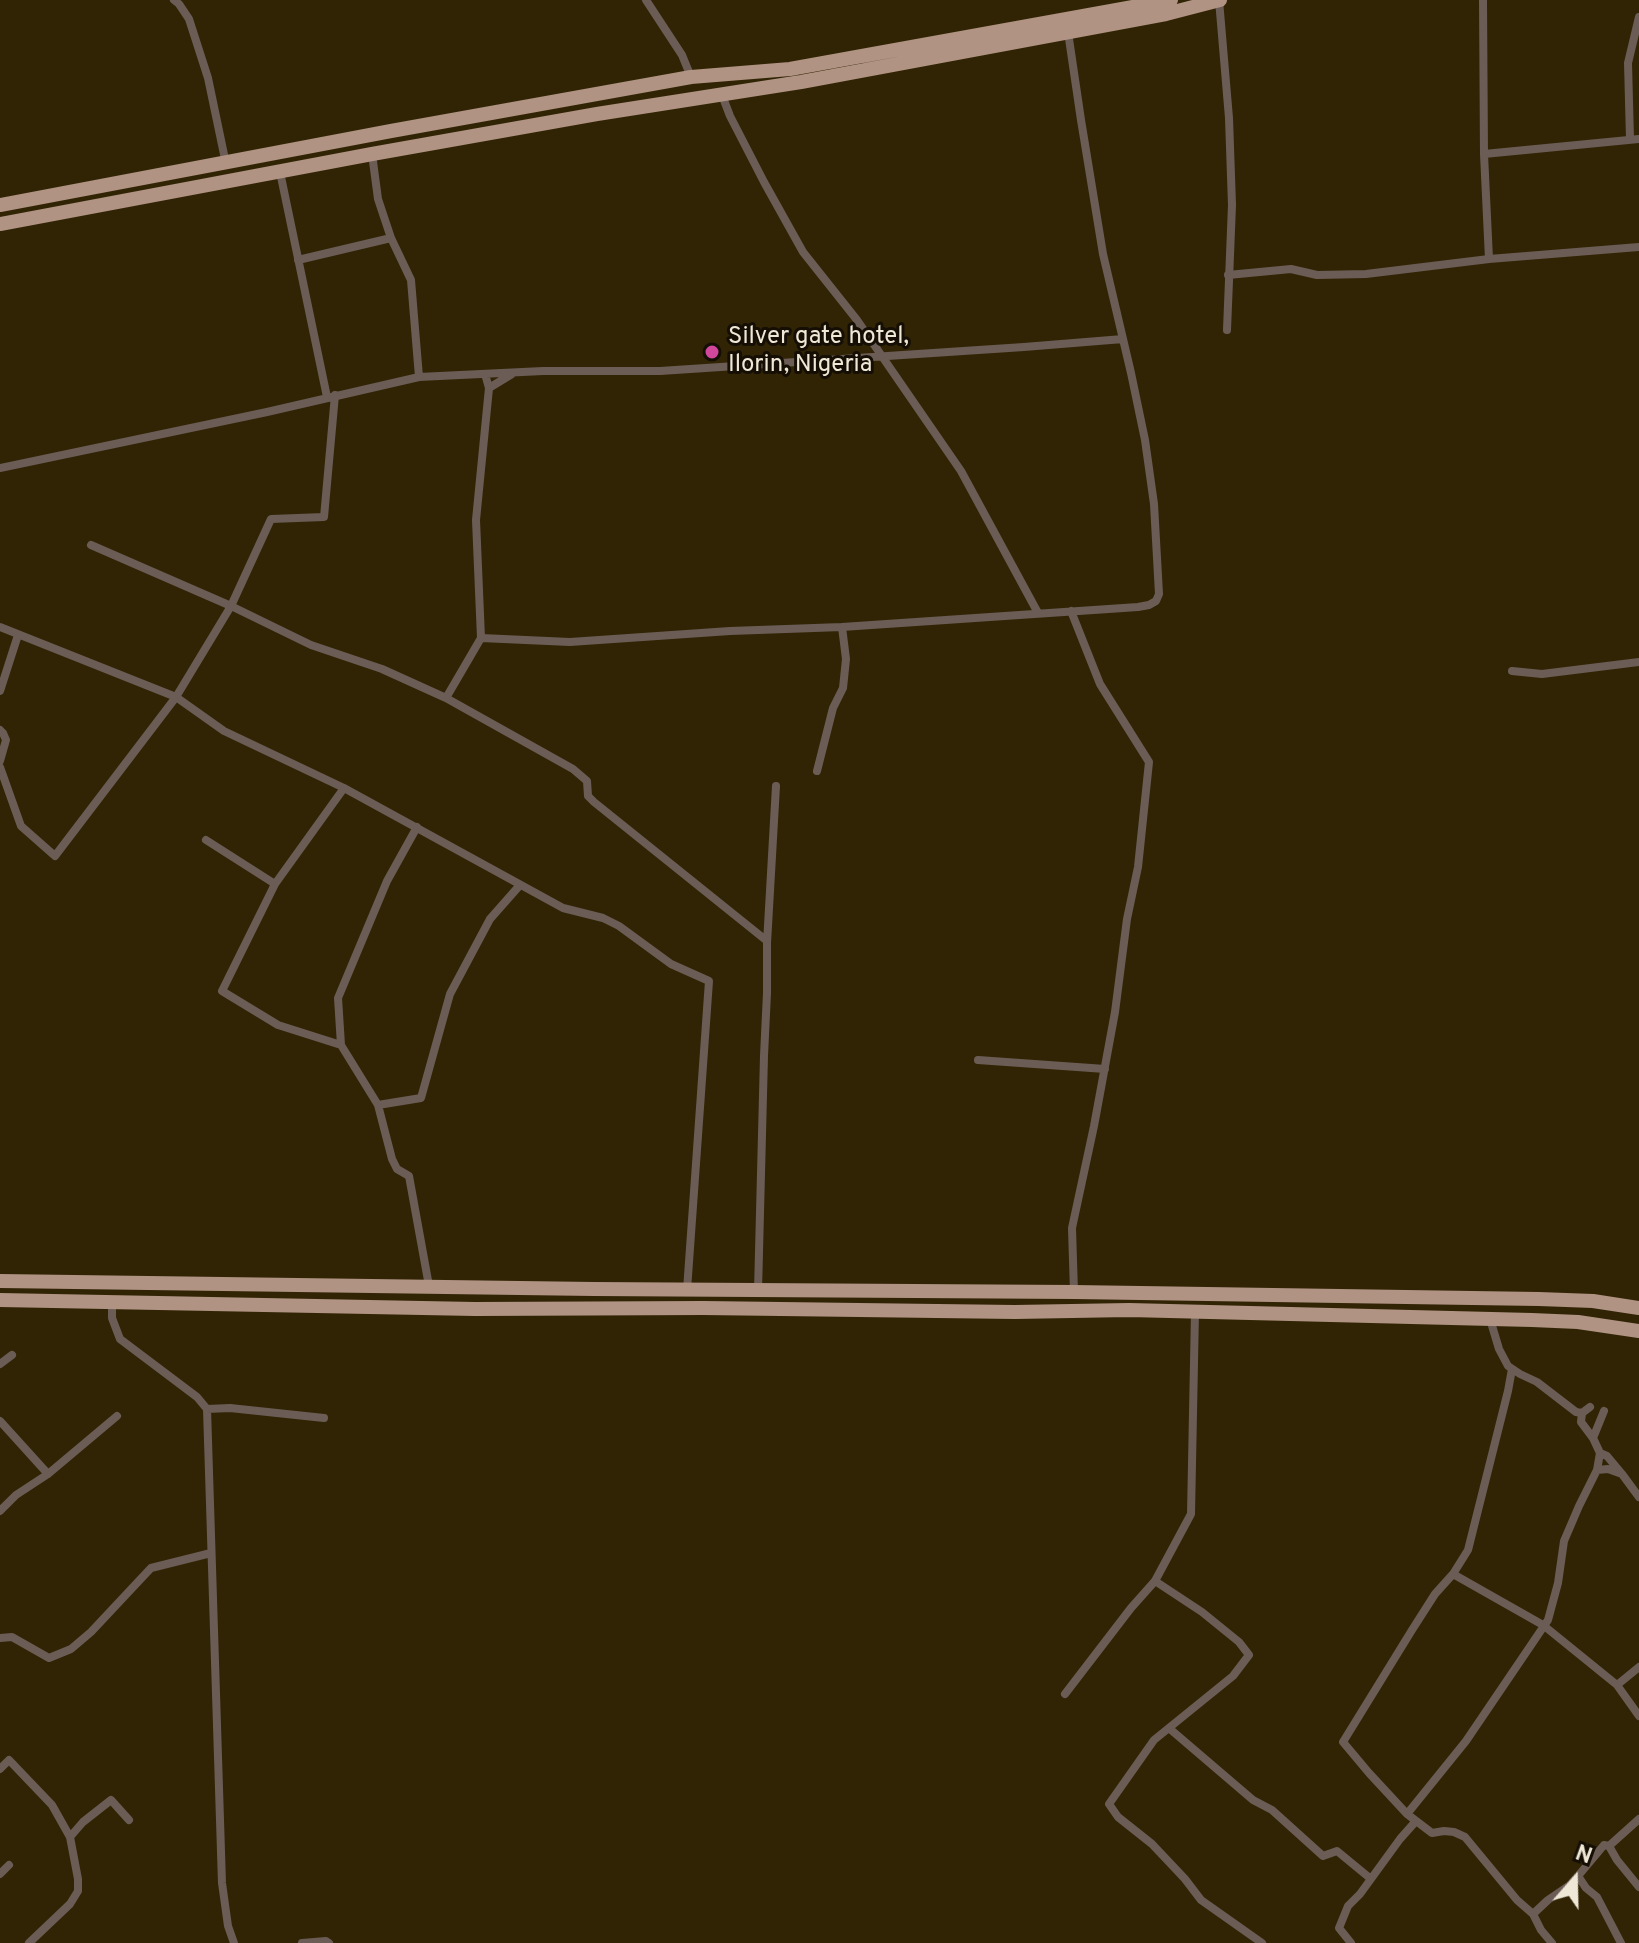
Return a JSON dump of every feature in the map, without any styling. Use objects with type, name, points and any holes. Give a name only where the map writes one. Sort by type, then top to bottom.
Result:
[{"type":"main road","points":[[0,224],[372,154],[1068,32],[1166,14],[1220,0]]},
{"type":"main road","points":[[0,205],[691,77],[790,69],[1164,1]]},
{"type":"main road","points":[[592,95],[597,114]]},
{"type":"main road","points":[[198,169],[201,186]]},
{"type":"main road","points":[[26,201],[30,219]]},
{"type":"main road","points":[[0,1281],[1539,1299],[1593,1301],[1639,1308]]},
{"type":"main road","points":[[0,1300],[475,1309],[1092,1310],[1578,1322],[1639,1331]]},
{"type":"street","points":[[646,0],[682,55],[691,77]]},
{"type":"street","points":[[1220,0],[1232,205],[1227,330]]},
{"type":"street","points":[[1483,0],[1484,154],[1489,259]]},
{"type":"street","points":[[179,1],[189,19],[208,78],[226,164]]},
{"type":"street","points":[[1484,154],[1635,139],[1628,63],[1639,17]]},
{"type":"street","points":[[481,638],[570,642],[1071,611],[1149,605],[1156,601],[1159,594],[1154,504],[1145,440],[1103,254],[1068,32]]},
{"type":"street","points":[[722,95],[790,231],[810,262],[857,320],[961,471],[1038,613]]},
{"type":"street","points":[[372,154],[378,199],[391,238],[411,280],[419,377]]},
{"type":"street","points":[[0,767],[21,826],[55,856],[176,697],[231,606],[271,519],[324,517],[331,396],[280,172]]},
{"type":"street","points":[[298,260],[391,238]]},
{"type":"street","points":[[1228,275],[1291,269],[1317,275],[1366,274],[1489,259],[1639,247]]},
{"type":"street","points":[[0,468],[419,377],[660,371],[1123,339]]},
{"type":"street","points":[[489,388],[514,373]]},
{"type":"street","points":[[446,698],[481,638],[476,520],[489,388],[485,374]]},
{"type":"street","points":[[91,545],[231,606],[311,645],[382,669],[446,698],[573,769],[587,781],[588,796],[594,802],[767,941]]},
{"type":"street","points":[[1071,611],[1100,684],[1149,762],[1138,867],[1127,919],[1115,1012],[1072,1228],[1074,1292]]},
{"type":"street","points":[[0,627],[176,697],[224,731],[344,788],[563,908],[603,918],[619,926],[671,964],[709,981],[687,1290]]},
{"type":"street","points":[[817,771],[833,708],[843,688],[846,659],[842,627]]},
{"type":"street","points":[[0,691],[18,635]]},
{"type":"street","points":[[1512,671],[1542,674],[1639,662]]},
{"type":"street","points":[[0,730],[6,740],[0,761]]},
{"type":"street","points":[[758,1291],[767,941],[776,786]]},
{"type":"street","points":[[341,1045],[278,1025],[222,991],[275,884],[344,788]]},
{"type":"street","points":[[417,827],[387,881],[338,998],[341,1045],[378,1105],[397,1169],[409,1176],[429,1286]]},
{"type":"street","points":[[206,840],[275,884]]},
{"type":"street","points":[[378,1105],[421,1098],[450,994],[490,919],[520,885]]},
{"type":"street","points":[[978,1060],[1105,1069]]},
{"type":"street","points":[[112,1301],[112,1318],[120,1339],[197,1397],[207,1409],[222,1883],[228,1926],[234,1943]]},
{"type":"street","points":[[1065,1694],[1155,1581],[1191,1514],[1195,1312]]},
{"type":"street","points":[[1490,1319],[1508,1366],[1537,1382],[1576,1412],[1586,1410],[1581,1422],[1593,1438],[1602,1465],[1622,1474]]},
{"type":"street","points":[[0,1364],[12,1355]]},
{"type":"street","points":[[1512,1369],[1468,1550],[1453,1574],[1435,1594],[1343,1742],[1407,1814],[1432,1833],[1454,1832],[1465,1837],[1517,1900],[1533,1914],[1552,1943]]},
{"type":"street","points":[[207,1409],[230,1408],[324,1418]]},
{"type":"street","points":[[1593,1438],[1604,1411]]},
{"type":"street","points":[[0,1511],[117,1416]]},
{"type":"street","points":[[0,1421],[48,1474]]},
{"type":"street","points":[[1407,1814],[1466,1741],[1551,1612],[1564,1541],[1597,1470],[1599,1456]]},
{"type":"street","points":[[1599,1456],[1607,1456],[1639,1497]]},
{"type":"street","points":[[1597,1470],[1608,1469]]},
{"type":"street","points":[[0,1638],[12,1637],[49,1658],[71,1649],[91,1632],[151,1568],[211,1553]]},
{"type":"street","points":[[1453,1574],[1543,1625],[1617,1685],[1639,1716]]},
{"type":"street","points":[[1155,1581],[1221,1627],[1249,1655],[1233,1676],[1154,1740],[1109,1804],[1118,1817],[1152,1844],[1201,1900],[1262,1943]]},
{"type":"street","points":[[1617,1685],[1639,1667]]},
{"type":"street","points":[[1170,1729],[1253,1800],[1272,1810],[1323,1856],[1337,1851],[1371,1879]]},
{"type":"street","points":[[0,1769],[9,1760],[52,1805],[70,1837],[78,1879],[78,1891],[55,1920],[29,1943]]},
{"type":"street","points":[[70,1837],[83,1822],[111,1800],[129,1820]]},
{"type":"street","points":[[1533,1914],[1570,1885],[1604,1845],[1609,1846],[1639,1819]]},
{"type":"street","points":[[1351,1943],[1339,1928],[1348,1906],[1416,1821]]},
{"type":"street","points":[[1609,1846],[1639,1887]]},
{"type":"street","points":[[0,1874],[9,1865]]},
{"type":"street","points":[[1578,1876],[1597,1897],[1621,1943]]},
{"type":"street","points":[[302,1943],[329,1943]]},
{"type":"place","name":"Silver gate hotel, Ilorin, Nigeria","points":[[712,352]]}]
